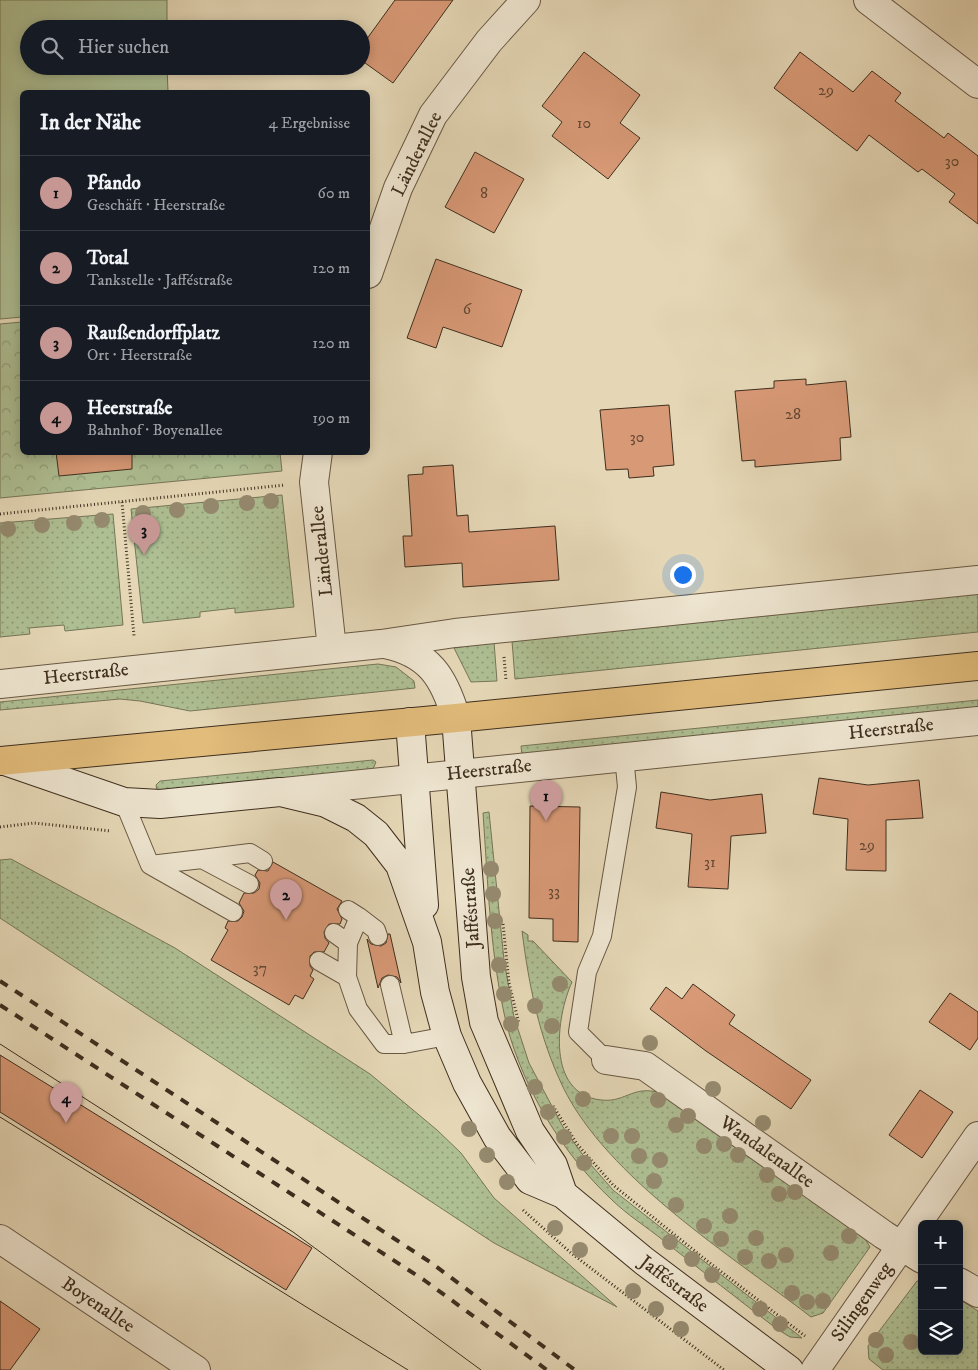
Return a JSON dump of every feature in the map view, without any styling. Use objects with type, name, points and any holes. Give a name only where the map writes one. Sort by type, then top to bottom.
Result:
[{"type":"main road","name":"Heerstraße","points":[[3,761],[978,666]]},
{"type":"street","name":"Länderallee","points":[[370,268],[398,188],[433,115],[489,41],[526,0]]},
{"type":"street","points":[[868,0],[978,84]]},
{"type":"street","name":"Länderallee","points":[[318,455],[314,482],[332,649]]},
{"type":"street","name":"Heerstraße","points":[[0,684],[381,644],[442,634],[978,580]]},
{"type":"street","name":"Jafféstraße","points":[[381,644],[403,648],[418,654],[436,672],[450,695],[456,718],[476,977],[484,1022],[526,1122],[552,1164],[563,1194]]},
{"type":"street","name":"Heerstraße","points":[[3,761],[124,802],[160,804],[978,721]]},
{"type":"street","name":"Jafféstraße","points":[[410,722],[427,942],[434,992],[447,1036],[467,1083],[496,1137],[530,1180],[563,1194],[644,1261],[789,1370]]},
{"type":"street","name":"Jafféstraße","points":[[280,792],[326,803],[356,818],[376,834],[400,865],[427,942]]},
{"type":"street","name":"Wandalenallee","points":[[606,1060],[645,1066],[911,1253]]},
{"type":"street","name":"Silingenweg","points":[[815,1370],[911,1253],[978,1136]]},
{"type":"street","name":"Boyenallee","points":[[0,1239],[196,1370]]},
{"type":"street","points":[[963,1284],[978,1293]]},
{"type":"lane","points":[[606,1060],[578,1032],[587,972],[602,936],[626,796],[624,756]]},
{"type":"lane","points":[[124,802],[150,865],[233,912]]},
{"type":"lane","points":[[150,865],[250,853],[263,861]]},
{"type":"lane","points":[[202,859],[250,884]]},
{"type":"lane","points":[[378,936],[376,930],[354,913],[341,938],[346,977],[358,1009],[384,1044],[404,1044],[447,1036]]},
{"type":"lane","points":[[319,961],[346,977]]},
{"type":"lane","points":[[390,985],[404,1044]]},
{"type":"path","points":[[0,514],[314,482]]},
{"type":"path","points":[[122,502],[134,636]]},
{"type":"path","points":[[504,651],[506,680]]},
{"type":"path","points":[[503,922],[509,983],[519,1025]]},
{"type":"path","points":[[552,1104],[577,1144],[613,1185],[656,1221],[807,1338]]},
{"type":"green space","points":[[0,0],[167,0],[167,20],[20,20],[20,75],[167,75],[168,90],[20,90],[20,317],[0,319]]},
{"type":"green space","points":[[20,322],[20,455],[280,455],[282,471],[0,498],[0,324]]},
{"type":"green space","points":[[282,495],[294,607],[235,613],[235,608],[200,612],[200,617],[143,623],[131,509]]},
{"type":"green space","points":[[113,514],[123,625],[65,631],[64,625],[29,628],[30,634],[0,637],[0,523]]},
{"type":"green space","points":[[978,593],[978,632],[515,679],[512,641]]},
{"type":"green space","points":[[494,642],[497,681],[471,682],[454,648]]},
{"type":"green space","points":[[378,664],[396,667],[414,681],[415,688],[190,711],[120,699],[0,710],[0,702]]},
{"type":"green space","points":[[978,700],[978,709],[522,755],[521,746]]},
{"type":"green space","points":[[373,760],[376,762],[373,769],[161,793],[157,791],[156,785],[160,781]]},
{"type":"green space","points":[[489,812],[504,960],[514,1017],[529,1063],[563,1127],[585,1158],[613,1190],[802,1338],[790,1337],[777,1329],[617,1205],[577,1162],[547,1120],[514,1050],[501,1000],[493,947],[486,866],[483,813]]},
{"type":"green space","points":[[11,859],[175,948],[370,1074],[437,1130],[461,1153],[494,1198],[617,1307],[494,1243],[0,918],[0,860]]},
{"type":"green space","points":[[522,931],[528,935],[528,941],[533,941],[572,982],[562,1014],[560,1052],[563,1069],[571,1084],[583,1095],[601,1100],[610,1100],[646,1091],[667,1095],[861,1232],[870,1247],[823,1313],[811,1317],[674,1213],[640,1184],[609,1153],[583,1121],[563,1087],[547,1049],[536,1011]]},
{"type":"green space","points":[[917,1281],[918,1355],[963,1355],[963,1302],[978,1311],[978,1370],[883,1370],[869,1359],[868,1346]]},
{"type":"building","points":[[395,0],[453,0],[393,83],[370,66],[370,35]]},
{"type":"building","points":[[584,52],[640,95],[620,123],[640,138],[608,179],[552,136],[562,122],[542,106]]},
{"type":"building","points":[[800,52],[853,92],[872,71],[901,93],[895,101],[944,138],[948,133],[978,156],[978,224],[949,202],[955,194],[922,169],[918,172],[869,135],[857,151],[774,88]]},
{"type":"building","points":[[475,152],[524,179],[494,233],[445,207]]},
{"type":"building","points":[[436,259],[522,290],[502,347],[443,327],[436,348],[407,338]]},
{"type":"building","points":[[806,379],[806,385],[846,381],[851,437],[840,438],[841,460],[755,467],[755,460],[742,461],[735,391],[774,388],[774,381]]},
{"type":"building","points":[[669,405],[674,465],[653,467],[654,476],[629,478],[628,469],[606,470],[600,410]]},
{"type":"building","points":[[56,455],[132,455],[132,469],[59,476]]},
{"type":"building","points":[[453,465],[457,516],[468,515],[469,532],[555,526],[559,580],[463,587],[462,563],[405,567],[403,536],[412,536],[408,475],[423,474],[423,467]]},
{"type":"building","points":[[819,778],[868,785],[919,780],[923,818],[886,820],[886,871],[846,870],[848,819],[813,814]]},
{"type":"building","points":[[661,792],[710,800],[762,794],[766,833],[731,836],[728,889],[688,887],[692,834],[656,828]]},
{"type":"building","points":[[530,806],[580,807],[578,942],[553,941],[553,919],[529,918]]},
{"type":"building","points":[[273,862],[342,901],[337,909],[342,919],[340,924],[329,924],[324,932],[325,938],[329,943],[324,952],[314,952],[310,956],[310,966],[313,970],[310,976],[314,979],[303,999],[295,995],[289,1005],[211,960],[228,930],[225,928],[228,921],[238,921],[242,917],[244,911],[239,903],[244,893],[254,893],[259,889],[260,883],[255,875],[258,870],[268,871]]},
{"type":"building","points":[[388,934],[390,934],[401,983],[397,977],[388,975],[382,978],[378,988],[367,939],[371,944],[381,946],[386,943]]},
{"type":"building","points":[[693,984],[735,1015],[729,1024],[811,1080],[791,1109],[706,1051],[650,1009],[666,987],[682,999]]},
{"type":"building","points":[[950,993],[978,1012],[978,1038],[970,1050],[929,1022]]},
{"type":"building","points":[[0,1055],[312,1248],[286,1290],[0,1112]]},
{"type":"building","points":[[920,1090],[953,1112],[922,1158],[889,1135]]},
{"type":"building","points":[[0,1301],[40,1329],[10,1370],[0,1370]]},
{"type":"tram line","points":[[0,1044],[293,1232],[481,1370]]},
{"type":"tram line","points":[[0,1117],[408,1370]]},
{"type":"railway","points":[[0,981],[430,1262],[575,1370]]},
{"type":"railway","points":[[0,1005],[424,1280],[547,1370]]},
{"type":"place","name":"Raußendorffplatz","points":[[144,555]]},
{"type":"place","name":"Pfando","points":[[546,821]]},
{"type":"place","name":"Total","points":[[286,920]]},
{"type":"place","name":"Heerstraße","points":[[66,1123]]}]
